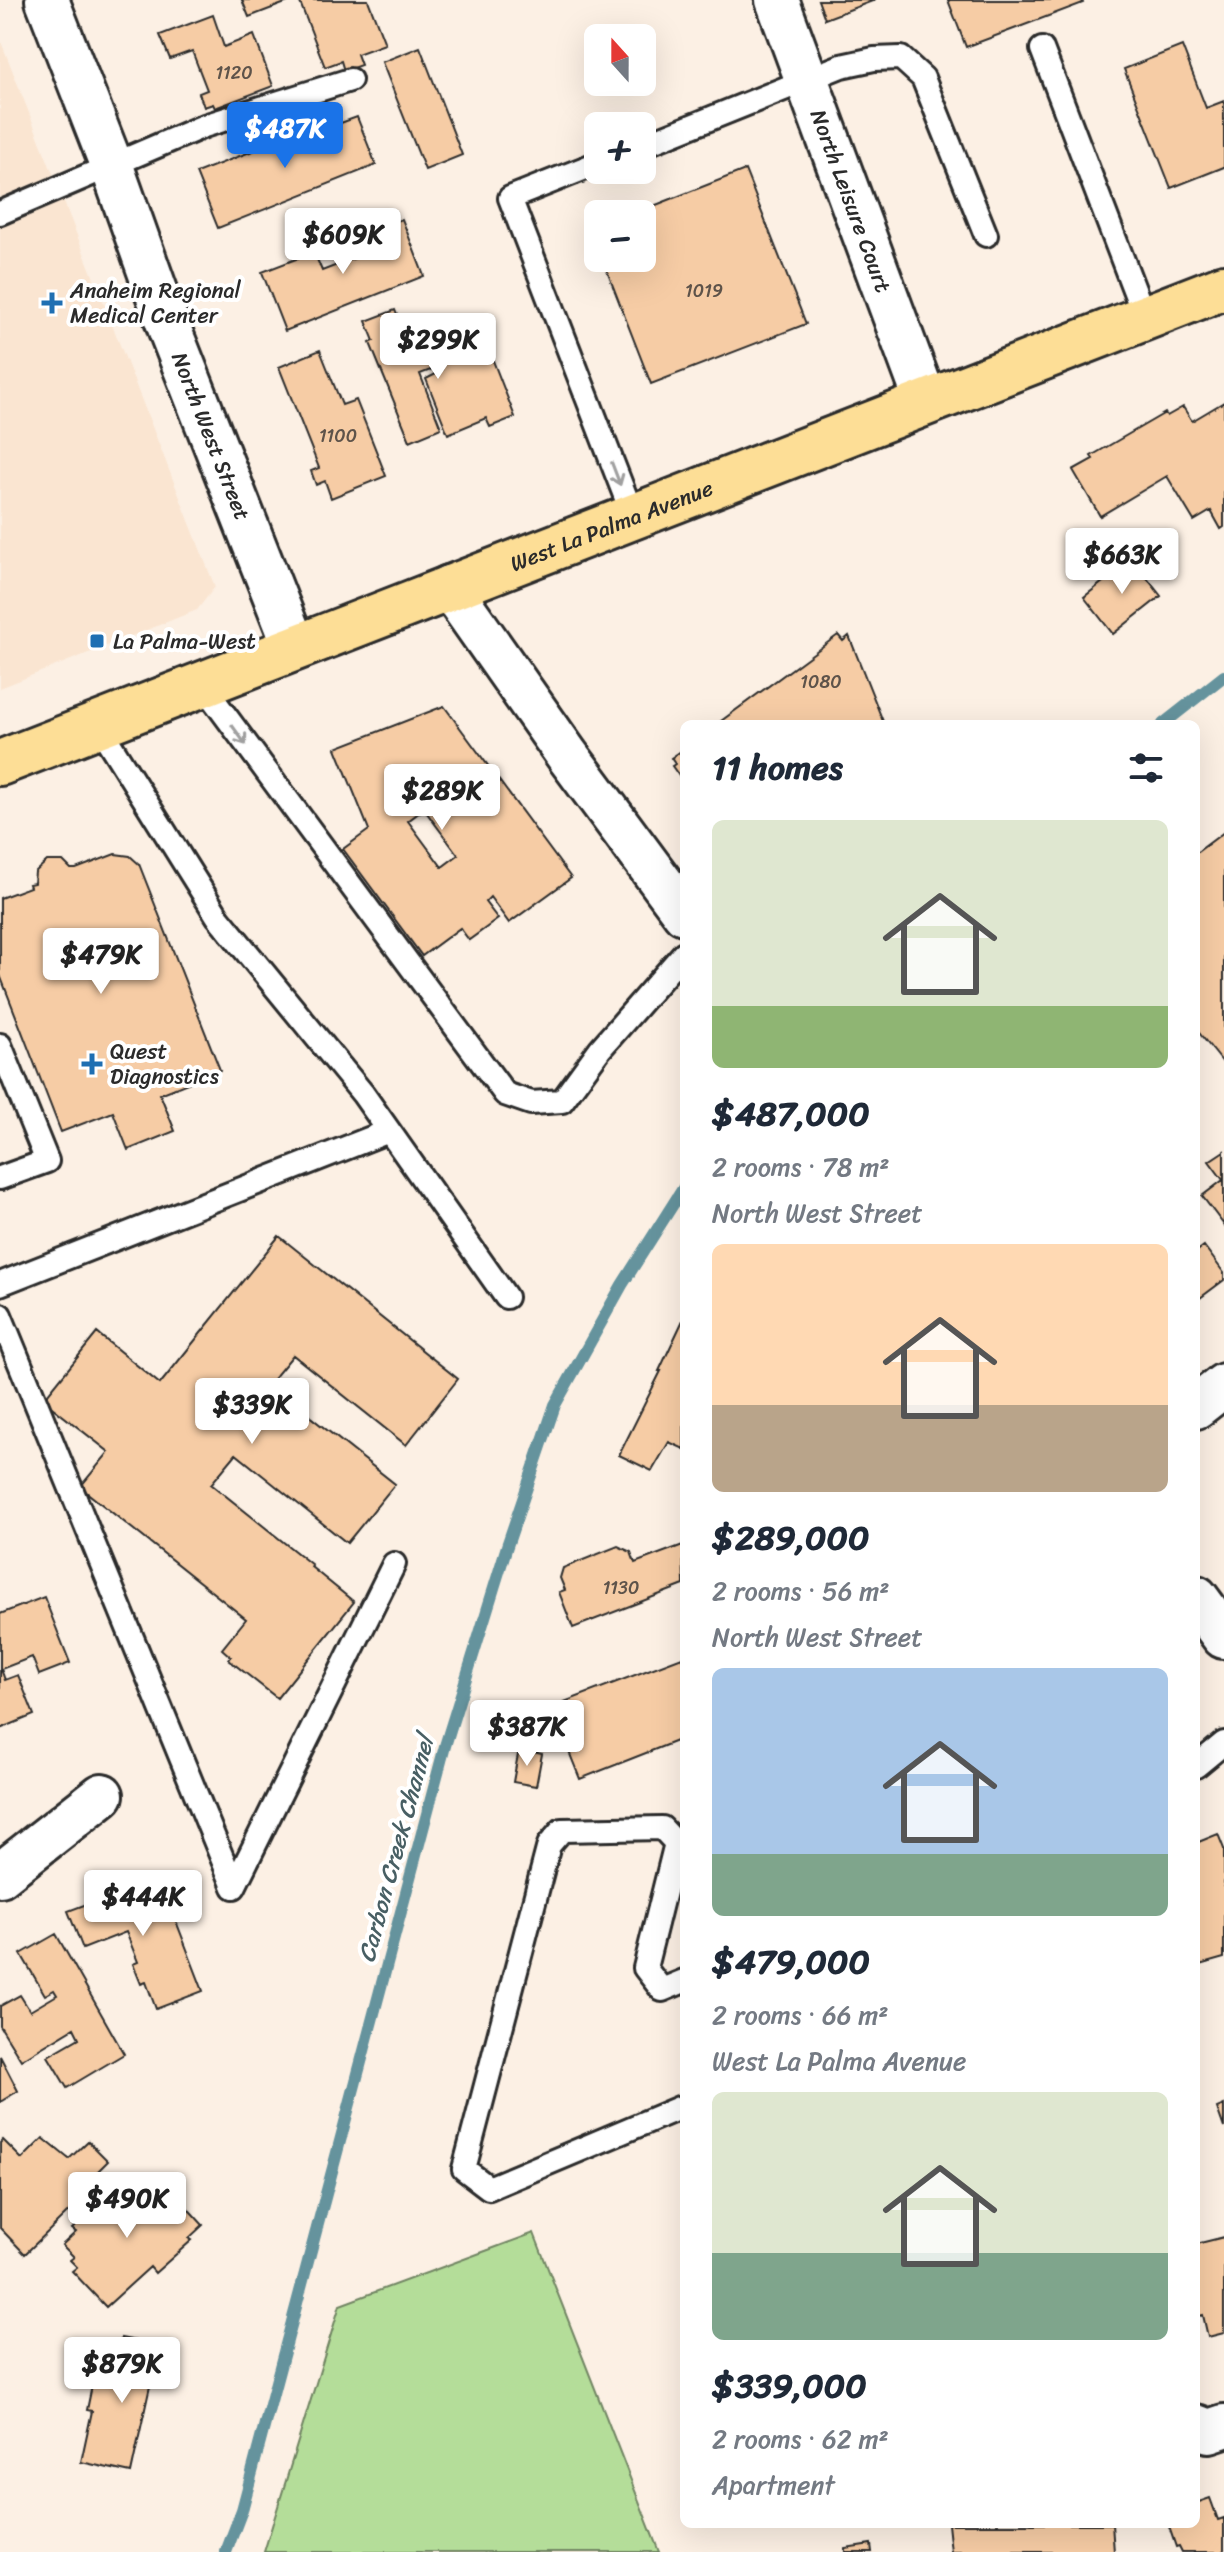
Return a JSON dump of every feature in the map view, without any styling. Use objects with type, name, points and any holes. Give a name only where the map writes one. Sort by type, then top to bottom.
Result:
[{"type":"main road","name":"West La Palma Avenue","points":[[0,763],[1224,287]]},
{"type":"street","name":"North West Street","points":[[47,0],[111,164],[171,333],[295,648]]},
{"type":"street","name":"North Leisure Court","points":[[777,0],[926,402]]},
{"type":"street","points":[[449,587],[567,755],[680,908]]},
{"type":"street","points":[[1200,1404],[1224,1385]]},
{"type":"street","points":[[1200,1603],[1224,1636]]},
{"type":"street","points":[[0,1875],[102,1795]]},
{"type":"street","points":[[1200,2428],[1209,2431],[1224,2426]]},
{"type":"lane","points":[[1042,49],[1145,318]]},
{"type":"lane","points":[[656,140],[841,66],[901,58],[923,78],[986,235]]},
{"type":"lane","points":[[0,213],[204,126],[350,80]]},
{"type":"lane","points":[[584,169],[510,198],[633,516]]},
{"type":"lane","points":[[202,684],[505,1094],[531,1103],[562,1101],[600,1049],[680,958]]},
{"type":"lane","points":[[98,725],[218,917],[363,1094],[506,1297]]},
{"type":"lane","points":[[0,1045],[47,1161],[0,1178]]},
{"type":"lane","points":[[0,1284],[389,1131]]},
{"type":"lane","points":[[0,1315],[234,1887],[394,1564]]},
{"type":"lane","points":[[1200,1763],[1224,1743]]},
{"type":"lane","points":[[680,1983],[662,1990],[645,1968],[676,1843],[662,1828],[562,1830],[549,1845],[464,2169],[489,2188],[680,2108]]},
{"type":"shaded area","name":"Anaheim Regional Medical Center","points":[[0,39],[215,587],[197,610],[0,688]]},
{"type":"green space","points":[[534,2233],[659,2552],[264,2552],[340,2305]]},
{"type":"building","points":[[242,0],[288,0],[288,2],[249,17]]},
{"type":"building","points":[[299,0],[368,0],[385,44],[357,54],[361,65],[344,71],[341,61],[325,67]]},
{"type":"building","points":[[818,0],[875,0],[825,19]]},
{"type":"building","points":[[948,0],[1082,0],[1083,3],[966,47]]},
{"type":"building","points":[[213,15],[224,47],[254,35],[273,86],[215,108],[213,104],[204,107],[199,93],[207,90],[192,51],[170,59],[160,35]]},
{"type":"building","points":[[1182,46],[1206,108],[1224,101],[1224,167],[1171,188],[1124,69]]},
{"type":"building","points":[[420,47],[462,155],[425,170],[382,62]]},
{"type":"building","points":[[357,117],[376,165],[218,228],[196,173],[335,119],[338,124]]},
{"type":"building","points":[[745,170],[806,324],[651,384],[607,272],[656,272],[656,205]]},
{"type":"building","points":[[402,219],[424,276],[285,331],[262,272],[314,252],[322,271],[358,257],[351,238]]},
{"type":"building","points":[[395,310],[409,345],[424,339],[429,352],[473,337],[481,357],[490,353],[515,417],[490,427],[486,418],[448,434],[426,379],[442,369],[441,366],[420,374],[441,428],[410,441],[370,343],[374,341],[366,321]]},
{"type":"building","points":[[320,350],[342,405],[356,400],[386,476],[331,498],[325,481],[316,485],[311,471],[319,468],[279,367]]},
{"type":"building","points":[[1224,402],[1224,527],[1221,529],[1211,511],[1194,521],[1167,476],[1100,516],[1073,470],[1093,459],[1091,456],[1165,413],[1167,416],[1183,407],[1192,421]]},
{"type":"building","points":[[1132,559],[1161,596],[1113,634],[1084,597]]},
{"type":"building","points":[[838,635],[843,641],[849,636],[882,720],[722,720]]},
{"type":"building","points":[[444,706],[571,878],[509,923],[490,897],[485,902],[498,919],[469,940],[460,928],[422,956],[343,849],[369,830],[336,748]],"holes":[[[424,809],[458,855],[442,867],[408,821]]]},
{"type":"building","points":[[680,752],[680,777],[672,766],[675,764],[671,758]]},
{"type":"building","points":[[1224,832],[1224,1064],[1200,1034],[1200,850]]},
{"type":"building","points":[[115,854],[130,856],[139,864],[220,1070],[160,1094],[175,1131],[128,1150],[113,1112],[61,1132],[0,975],[0,898],[30,887],[29,884],[34,883],[35,872],[47,861],[63,861],[71,869],[76,869]]},
{"type":"building","points":[[1224,1151],[1224,1225],[1202,1196],[1223,1180],[1209,1161]]},
{"type":"building","points":[[279,1236],[458,1379],[406,1445],[293,1355],[269,1384],[395,1484],[347,1543],[236,1454],[211,1484],[354,1602],[277,1698],[229,1660],[231,1657],[222,1649],[246,1619],[80,1487],[109,1452],[43,1400],[97,1333],[160,1384]]},
{"type":"building","points":[[1204,1246],[1224,1273],[1224,1280],[1200,1298],[1200,1249]]},
{"type":"building","points":[[680,1326],[680,1447],[669,1442],[652,1471],[619,1455]]},
{"type":"building","points":[[618,1546],[631,1552],[635,1563],[680,1546],[680,1587],[573,1628],[559,1592],[565,1590],[560,1578],[563,1568]]},
{"type":"building","points":[[44,1597],[70,1663],[39,1675],[32,1657],[1,1669],[5,1680],[18,1675],[34,1715],[0,1729],[0,1614]]},
{"type":"building","points":[[680,1658],[680,1740],[580,1779],[551,1707]]},
{"type":"building","points":[[519,1749],[542,1754],[536,1786],[513,1782]]},
{"type":"building","points":[[1218,1834],[1224,1849],[1224,1958],[1200,1965],[1200,1841]]},
{"type":"building","points":[[159,1877],[203,1991],[156,2009],[146,1982],[141,1984],[133,1964],[138,1962],[126,1932],[83,1949],[68,1911]]},
{"type":"building","points":[[56,1934],[124,2054],[67,2088],[48,2056],[79,2038],[74,2028],[21,2060],[0,2026],[0,2006],[20,1995],[30,2011],[57,1995],[54,1990],[45,1995],[21,1954]]},
{"type":"building","points":[[0,2056],[18,2091],[0,2102]]},
{"type":"building","points":[[1224,2105],[1224,2128],[1217,2108]]},
{"type":"building","points":[[43,2138],[69,2159],[88,2141],[108,2161],[88,2181],[94,2187],[25,2254],[0,2228],[0,2143],[3,2140],[22,2159]]},
{"type":"building","points":[[130,2176],[167,2215],[181,2201],[203,2225],[189,2238],[192,2240],[155,2273],[150,2267],[106,2307],[72,2271],[77,2267],[70,2260],[74,2257],[62,2245],[76,2232],[72,2229]]},
{"type":"building","points":[[1224,2237],[1224,2333],[1208,2337],[1203,2315],[1200,2316],[1200,2243]]},
{"type":"building","points":[[121,2338],[167,2347],[158,2387],[150,2386],[131,2473],[81,2462],[92,2411],[87,2410],[95,2371],[113,2374]]},
{"type":"building","points":[[1210,2498],[1218,2520],[1224,2518],[1224,2552],[1182,2552],[1179,2546],[1176,2547],[1169,2528],[1200,2528],[1200,2502]]},
{"type":"building","points":[[948,2528],[1112,2528],[1114,2552],[951,2552]]},
{"type":"building","points":[[871,2544],[872,2552],[845,2552],[845,2548]]},
{"type":"waterway","name":"Carbon Creek Channel","points":[[1168,720],[1224,676]]},
{"type":"waterway","name":"Carbon Creek Channel","points":[[226,2552],[242,2510],[445,1746],[507,1546],[555,1405],[622,1285],[680,1193]]},
{"type":"place","name":"Anaheim Regional Medical Center","points":[[52,303]]},
{"type":"place","name":"La Palma-West","points":[[97,641]]},
{"type":"place","name":"Quest Diagnostics","points":[[92,1064]]}]
